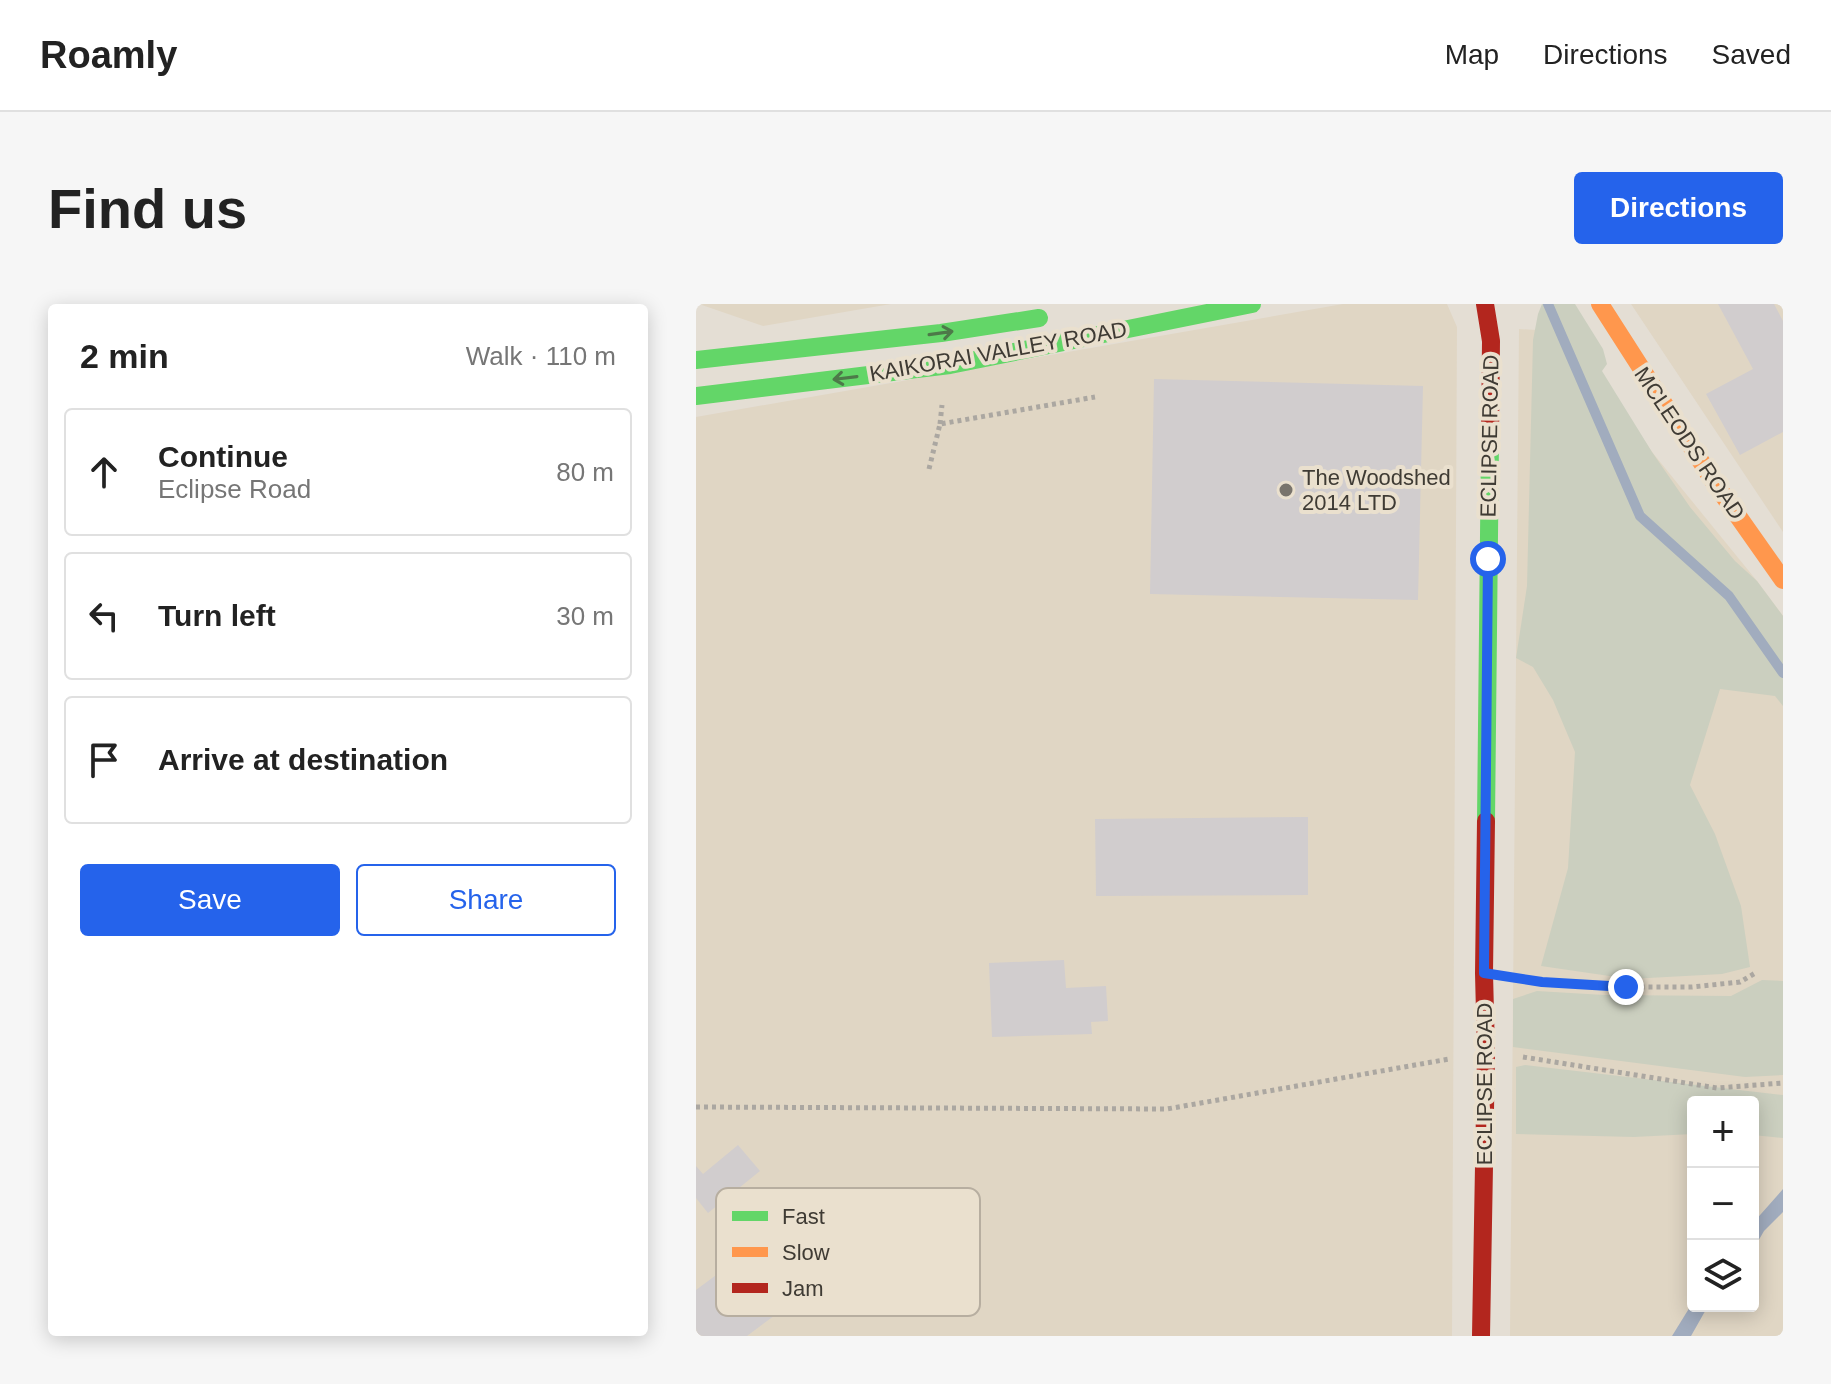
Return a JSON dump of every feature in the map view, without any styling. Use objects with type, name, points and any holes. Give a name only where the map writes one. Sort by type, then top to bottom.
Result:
[{"type":"street","name":"KAIKORAI VALLEY ROAD","points":[[696,396],[950,365],[1252,304]]},
{"type":"street","name":"ECLIPSE ROAD","points":[[1481,1336],[1491,341],[1485,304]]},
{"type":"street","name":"MCLEODS ROAD","points":[[1600,304],[1716,485],[1783,580]]},
{"type":"street","name":"KAIKORAI VALLEY ROAD","points":[[696,360],[941,333],[1051,316]]},
{"type":"path","points":[[929,469],[940,424],[1095,397]]},
{"type":"path","points":[[1484,973],[1542,982],[1692,987],[1740,982],[1757,972]]},
{"type":"path","points":[[1521,1057],[1717,1088],[1783,1083]]},
{"type":"path","points":[[696,1107],[1167,1109],[1417,1065]]},
{"type":"shaded area","points":[[699,304],[891,304],[763,326]]},
{"type":"shaded area","points":[[1343,304],[1447,304],[1457,327],[1452,1336],[696,1336],[696,417]]},
{"type":"shaded area","points":[[1631,304],[1783,304],[1783,532]]},
{"type":"shaded area","points":[[1519,329],[1573,332],[1652,452],[1783,616],[1783,1336],[1510,1336]]},
{"type":"green space","points":[[1542,304],[1575,304],[1603,349],[1607,364],[1602,371],[1652,452],[1690,507],[1735,561],[1757,581],[1783,616],[1783,706],[1775,696],[1720,689],[1690,785],[1715,834],[1741,906],[1750,967],[1722,974],[1630,979],[1541,966],[1568,868],[1575,752],[1553,700],[1533,667],[1516,658],[1527,586],[1533,340]]},
{"type":"green space","points":[[1762,980],[1783,981],[1783,1075],[1745,1077],[1513,1047],[1513,999],[1537,991],[1731,996]]},
{"type":"green space","points":[[1525,1065],[1783,1095],[1783,1138],[1759,1136],[1759,1096],[1687,1096],[1687,1134],[1634,1137],[1516,1134],[1516,1067]]},
{"type":"water","points":[[1783,1189],[1783,1212],[1759,1240],[1759,1216]]},
{"type":"water","points":[[1687,1312],[1705,1312],[1691,1336],[1672,1336]]},
{"type":"building","points":[[1718,304],[1774,304],[1783,321],[1783,432],[1740,455],[1706,394],[1753,369]]},
{"type":"building","name":"The Woodshed 2014 LTD","points":[[1154,379],[1423,386],[1418,600],[1150,594]]},
{"type":"building","points":[[1308,817],[1308,895],[1096,896],[1095,819]]},
{"type":"building","points":[[1064,960],[1066,988],[1106,986],[1108,1021],[1091,1022],[1092,1034],[992,1037],[989,963]]},
{"type":"building","points":[[738,1145],[760,1171],[739,1188],[716,1188],[716,1207],[708,1213],[696,1198],[696,1166],[703,1174]]},
{"type":"building","points":[[716,1275],[716,1316],[774,1316],[747,1336],[698,1336],[696,1290]]},
{"type":"waterway","points":[[1548,304],[1640,516],[1729,596],[1783,673]]},
{"type":"traffic: fast","points":[[696,396],[950,365],[1252,304]]},
{"type":"traffic: fast","points":[[696,360],[941,333],[1039,318]]},
{"type":"traffic: fast","points":[[1486,821],[1490,440]]},
{"type":"traffic: slow","points":[[1600,304],[1716,485],[1783,580]]},
{"type":"traffic: jam","points":[[1485,304],[1491,341],[1490,440]]},
{"type":"traffic: jam","points":[[1481,1336],[1486,821]]},
{"type":"place","name":"The Woodshed 2014 LTD","points":[[1286,490]]},
{"type":"route","points":[[1488,559],[1484,973],[1542,982],[1626,987]]}]
